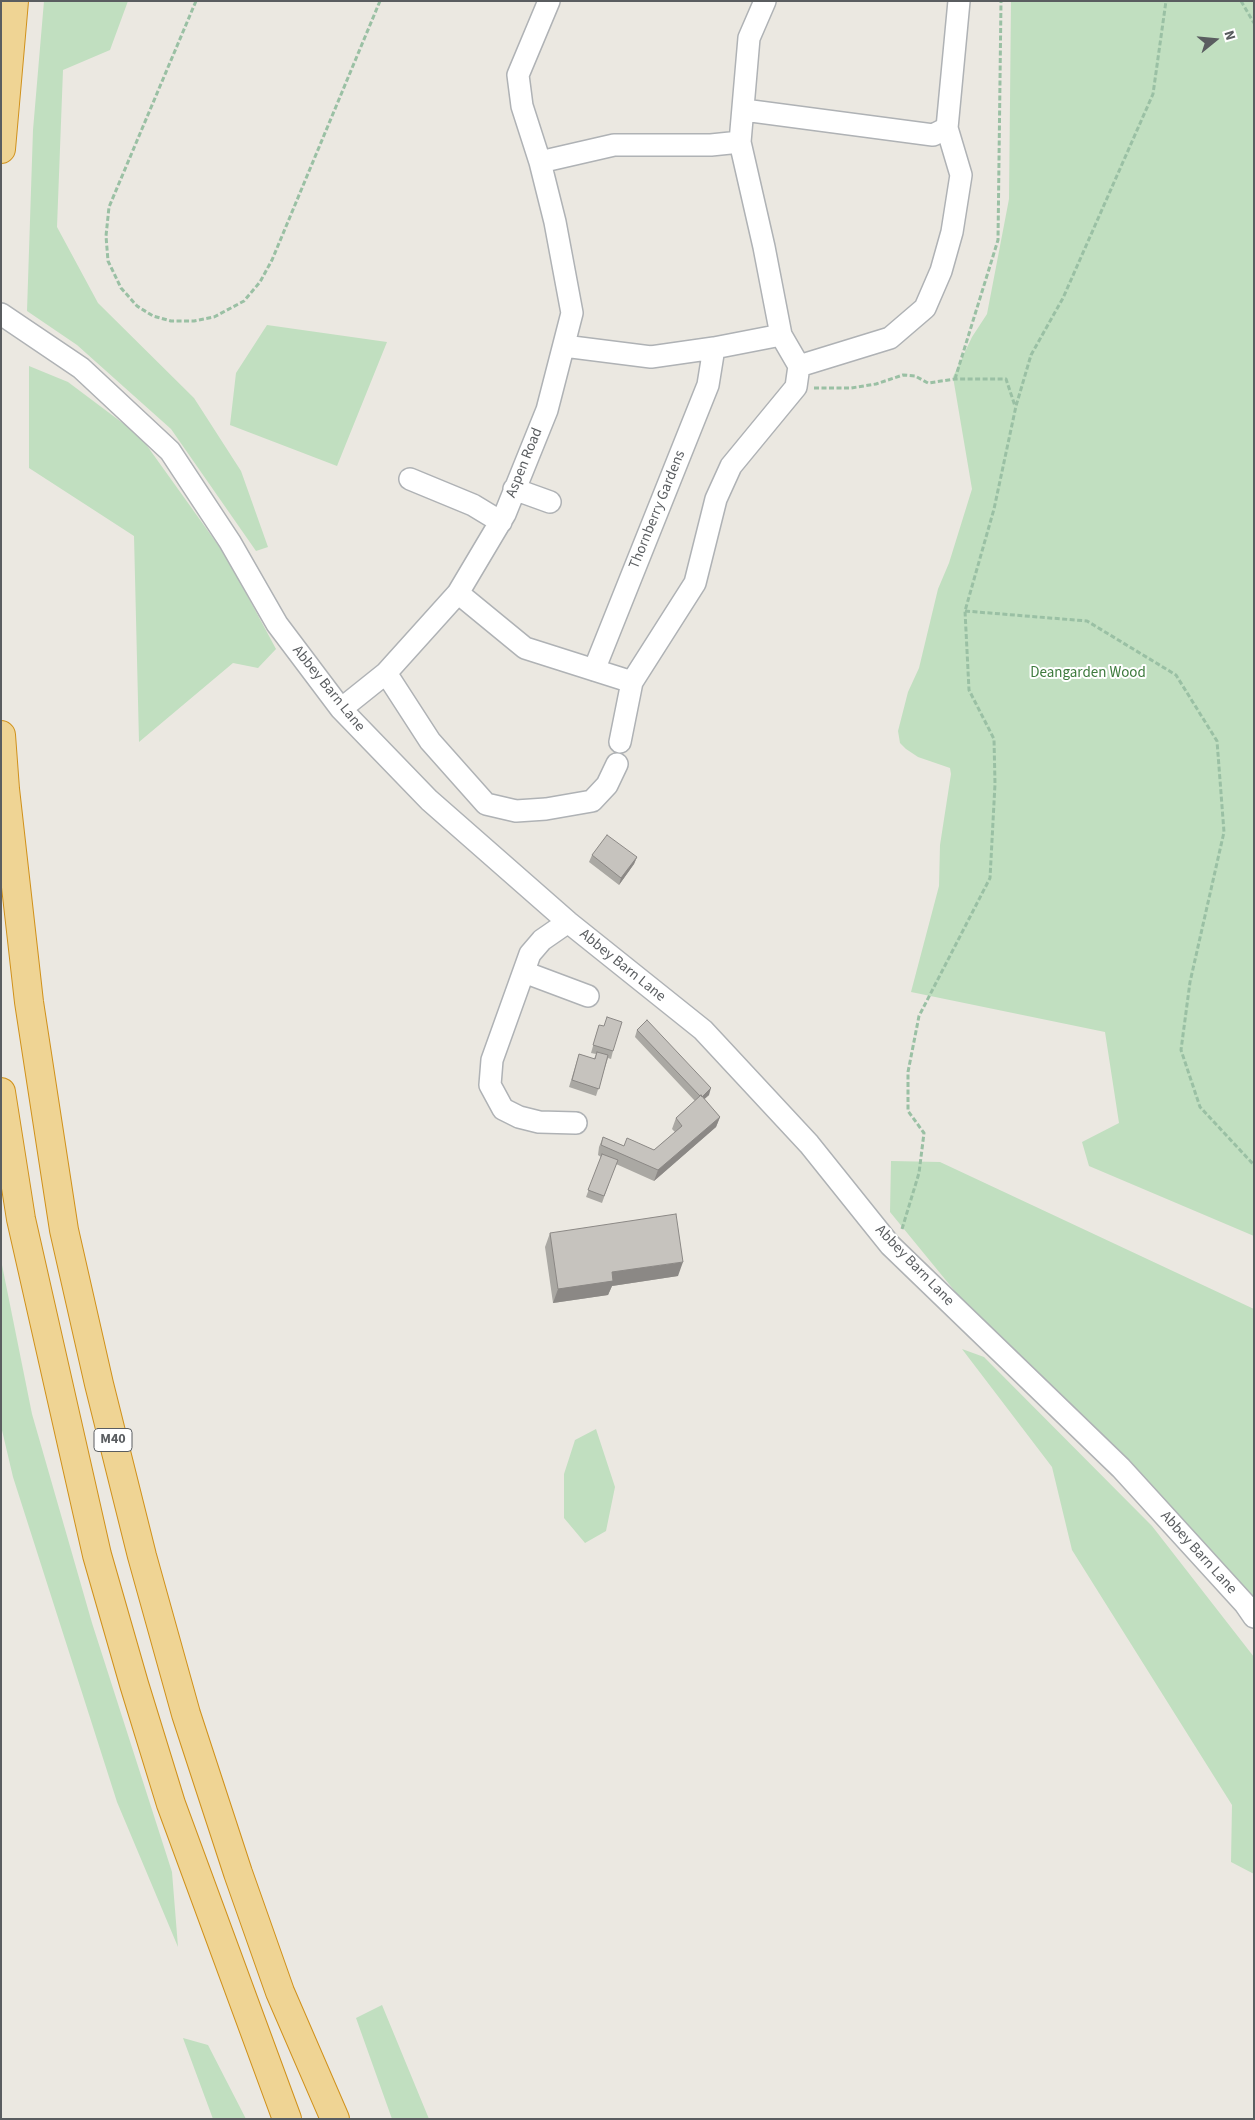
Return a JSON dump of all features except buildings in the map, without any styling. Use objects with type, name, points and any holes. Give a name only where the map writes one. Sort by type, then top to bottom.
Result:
[{"type":"highway","points":[[1,149],[14,1]]},
{"type":"highway","name":"M40","points":[[1,735],[5,789],[29,1002],[64,1230],[100,1384],[142,1556],[192,1732],[238,1873],[280,1992],[335,2119]]},
{"type":"highway","name":"M40","points":[[1,1092],[21,1219],[97,1555],[171,1804],[287,2119]]},
{"type":"street","name":"Aspen Road","points":[[341,709],[386,672],[458,593],[500,522],[547,410],[572,313],[555,222],[540,162],[522,106],[518,75],[549,1]]},
{"type":"street","points":[[620,742],[632,682],[695,583],[716,499],[732,466],[796,387],[799,366],[782,335],[740,142],[749,38],[765,1]]},
{"type":"street","points":[[799,366],[890,338],[925,308],[941,271],[952,232],[961,175],[947,128],[959,1]]},
{"type":"street","points":[[744,110],[933,135],[947,128]]},
{"type":"street","points":[[540,162],[614,145],[711,145],[740,142]]},
{"type":"street","name":"Abbey Barn Lane","points":[[1,314],[81,368],[170,451],[230,542],[277,624],[341,709],[429,800],[568,922],[703,1030],[809,1144],[890,1245],[1120,1468],[1245,1604],[1254,1617]]},
{"type":"street","points":[[564,346],[651,358],[782,335]]},
{"type":"street","name":"Thornberry Gardens","points":[[594,670],[708,385],[714,348]]},
{"type":"street","points":[[410,479],[472,504],[500,522]]},
{"type":"street","points":[[514,490],[550,502]]},
{"type":"street","points":[[458,593],[525,648],[632,682]]},
{"type":"street","points":[[386,672],[430,742],[486,804],[516,812],[592,801],[607,785],[616,764]]},
{"type":"street","points":[[568,922],[542,940],[530,954],[492,1060],[490,1085],[503,1109],[518,1117],[539,1122],[576,1123]]},
{"type":"street","points":[[524,972],[588,996]]},
{"type":"path","points":[[196,1],[110,207],[106,236],[108,261],[121,288],[137,306],[153,316],[171,321],[194,321],[214,317],[244,301],[260,282],[272,260],[380,1]]},
{"type":"path","points":[[955,379],[998,240],[1001,1]]},
{"type":"path","points":[[890,1245],[901,1231],[919,1173],[924,1133],[908,1111],[908,1072],[919,1016],[990,878],[995,784],[994,739],[970,690],[966,612],[994,509],[1016,406],[1031,355],[1063,298],[1153,94],[1166,1]]},
{"type":"path","points":[[1242,1],[1254,23]]},
{"type":"path","points":[[796,387],[851,388],[876,384],[903,375],[915,376],[928,383],[955,379],[1006,379],[1016,406]]},
{"type":"path","points":[[966,612],[1087,621],[1176,675],[1217,741],[1224,832],[1190,982],[1181,1050],[1200,1107],[1254,1165]]},
{"type":"green space","points":[[44,1],[128,1],[110,50],[63,70],[57,227],[98,303],[194,398],[241,471],[268,547],[256,551],[171,429],[77,345],[27,311],[33,130]]},
{"type":"green space","name":"Deangarden Wood","points":[[1011,1],[1254,1],[1254,1236],[1089,1166],[1082,1142],[1119,1123],[1105,1032],[911,992],[939,886],[940,845],[951,774],[950,768],[918,757],[906,749],[900,743],[898,731],[908,692],[919,668],[938,589],[949,563],[972,489],[953,377],[972,337],[987,314],[1009,199]]},
{"type":"green space","points":[[267,325],[387,342],[337,466],[230,425],[236,373]]},
{"type":"green space","points":[[29,366],[68,382],[140,436],[226,556],[276,649],[258,668],[233,663],[139,742],[134,536],[29,468]]},
{"type":"green space","points":[[891,1161],[940,1162],[1254,1309],[1254,1624],[1012,1361],[890,1212]]},
{"type":"green space","points":[[1,1260],[32,1414],[92,1623],[172,1872],[178,1947],[117,1802],[13,1477],[1,1426]]},
{"type":"green space","points":[[962,1349],[984,1357],[1152,1526],[1254,1657],[1254,1874],[1231,1862],[1232,1805],[1072,1550],[1052,1467]]},
{"type":"green space","points":[[596,1429],[615,1487],[606,1531],[585,1543],[564,1518],[564,1474],[575,1440]]},
{"type":"green space","points":[[382,2005],[429,2119],[392,2119],[356,2018]]},
{"type":"green space","points":[[183,2038],[208,2045],[246,2119],[213,2119]]}]
